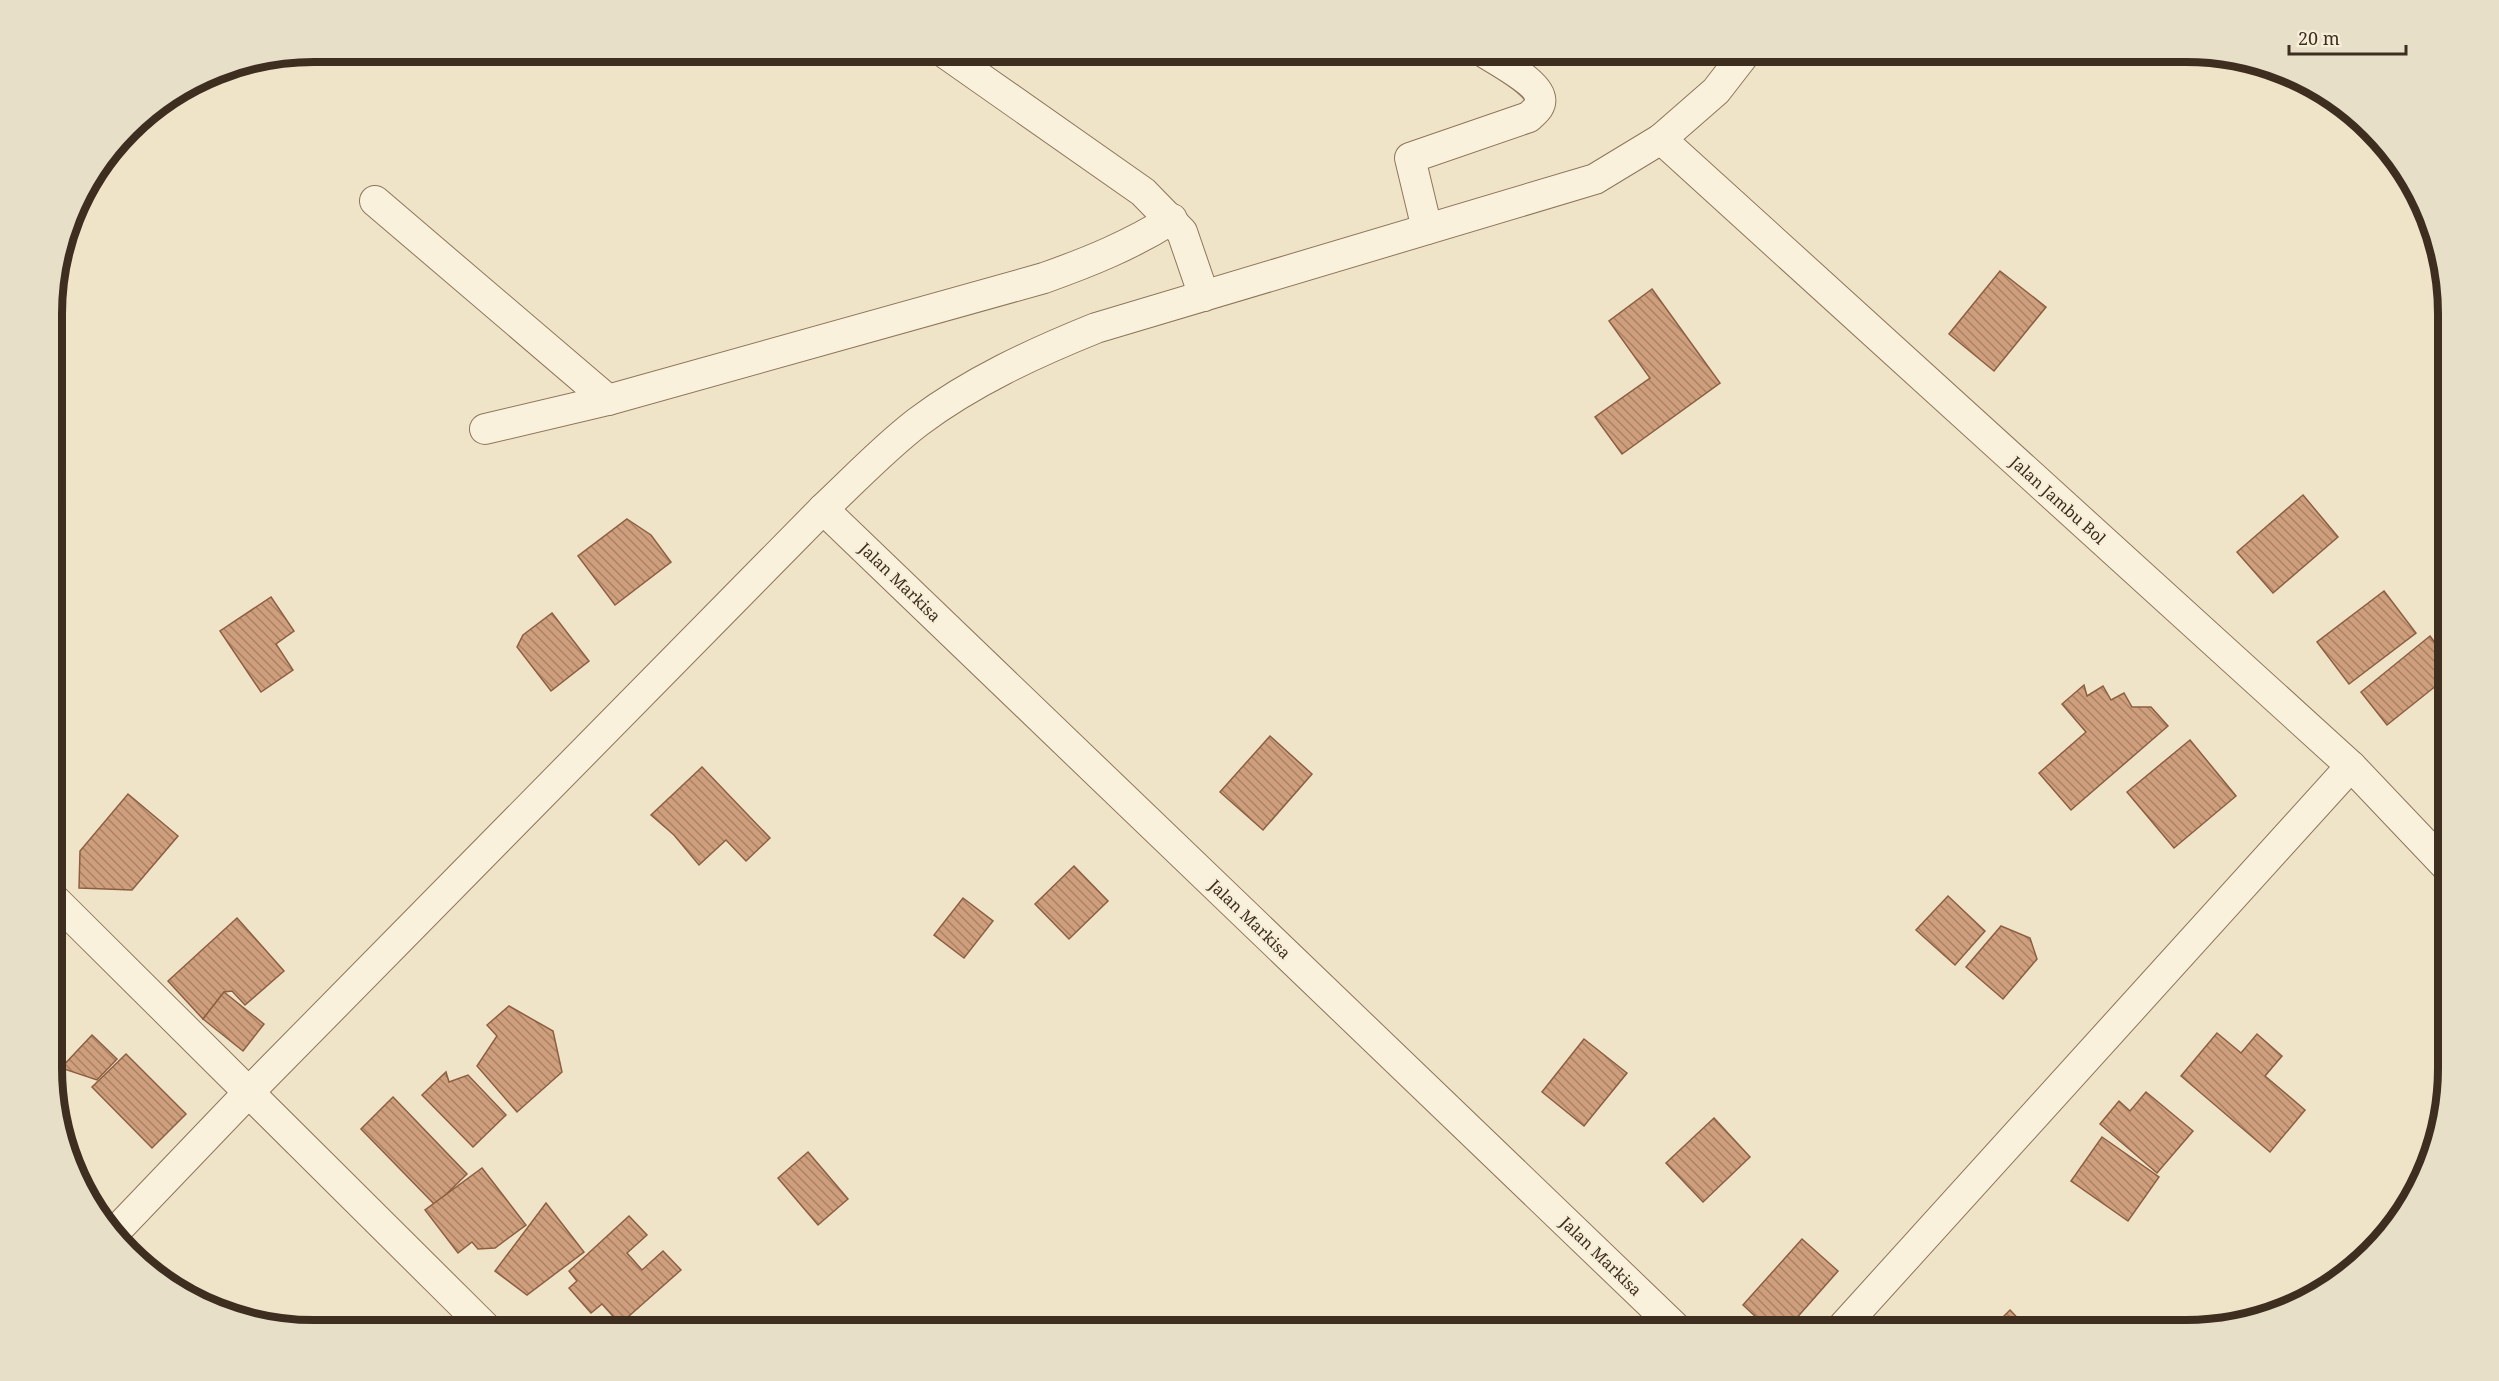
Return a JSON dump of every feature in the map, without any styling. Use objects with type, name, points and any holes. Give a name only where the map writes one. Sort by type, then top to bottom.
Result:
[{"type":"street","points":[[958,62],[1143,192],[1177,225],[1204,296]]},
{"type":"street","points":[[1427,229],[1410,158],[1529,117],[1539,107],[1541,99],[1536,87],[1498,62]]},
{"type":"street","points":[[119,1228],[248,1093],[823,508],[918,423],[970,389],[1033,354],[1096,328],[1595,178],[1661,140],[1716,91],[1738,62]]},
{"type":"street","name":"Jalan Jambu Bol","points":[[1661,140],[2351,766],[2438,858]]},
{"type":"street","points":[[375,201],[608,400]]},
{"type":"street","points":[[485,429],[608,400],[1044,278],[1096,260],[1177,225]]},
{"type":"street","name":"Jalan Markisa","points":[[823,508],[1668,1320]]},
{"type":"street","points":[[1849,1320],[2351,766]]},
{"type":"street","points":[[62,907],[478,1320]]},
{"type":"building","points":[[2000,271],[2046,307],[1994,371],[1949,334]]},
{"type":"building","points":[[1652,289],[1720,383],[1622,454],[1595,417],[1650,378],[1609,321]]},
{"type":"building","points":[[2303,495],[2338,537],[2273,593],[2237,552]]},
{"type":"building","points":[[627,519],[651,535],[671,562],[615,605],[578,556]]},
{"type":"building","points":[[2384,591],[2416,633],[2349,684],[2317,642]]},
{"type":"building","points":[[271,597],[294,631],[276,644],[293,670],[261,692],[220,631]]},
{"type":"building","points":[[552,613],[589,661],[551,691],[517,647],[523,635]]},
{"type":"building","points":[[2430,636],[2438,647],[2438,684],[2387,725],[2361,692]]},
{"type":"building","points":[[2084,685],[2087,696],[2103,686],[2111,700],[2124,693],[2132,707],[2151,707],[2168,726],[2071,810],[2039,773],[2086,732],[2062,704]]},
{"type":"building","points":[[1270,736],[1312,774],[1263,830],[1220,792]]},
{"type":"building","points":[[2190,740],[2236,796],[2174,848],[2127,792]]},
{"type":"building","points":[[702,767],[770,838],[746,861],[726,840],[699,865],[674,835],[651,815]]},
{"type":"building","points":[[128,794],[178,836],[132,890],[79,888],[80,851]]},
{"type":"building","points":[[1074,866],[1108,901],[1069,939],[1035,904]]},
{"type":"building","points":[[1948,896],[1985,931],[1955,965],[1916,930]]},
{"type":"building","points":[[963,898],[993,921],[964,958],[934,935]]},
{"type":"building","points":[[237,918],[284,971],[245,1005],[232,991],[224,992],[203,1019],[168,981]]},
{"type":"building","points":[[2001,926],[2030,938],[2037,959],[2003,999],[1966,967]]},
{"type":"building","points":[[224,992],[264,1024],[243,1051],[203,1019]]},
{"type":"building","points":[[509,1006],[553,1031],[562,1072],[517,1112],[477,1066],[497,1036],[487,1025]]},
{"type":"building","points":[[2217,1033],[2241,1053],[2257,1034],[2282,1056],[2265,1076],[2305,1110],[2270,1152],[2181,1076]]},
{"type":"building","points":[[92,1035],[117,1059],[97,1080],[62,1067]]},
{"type":"building","points":[[1584,1039],[1627,1073],[1584,1126],[1542,1092]]},
{"type":"building","points":[[126,1054],[186,1114],[152,1148],[92,1087]]},
{"type":"building","points":[[446,1072],[449,1082],[468,1075],[506,1115],[473,1147],[422,1095]]},
{"type":"building","points":[[2146,1092],[2193,1131],[2157,1173],[2100,1124],[2119,1101],[2130,1111]]},
{"type":"building","points":[[393,1097],[467,1174],[435,1205],[361,1129]]},
{"type":"building","points":[[1714,1118],[1750,1157],[1703,1202],[1666,1163]]},
{"type":"building","points":[[2102,1137],[2159,1177],[2128,1221],[2071,1181]]},
{"type":"building","points":[[808,1152],[848,1199],[818,1225],[778,1178]]},
{"type":"building","points":[[482,1168],[526,1225],[495,1248],[478,1249],[472,1242],[458,1253],[425,1210]]},
{"type":"building","points":[[546,1203],[584,1252],[527,1295],[495,1271]]},
{"type":"building","points":[[629,1216],[647,1235],[627,1253],[642,1270],[663,1251],[681,1270],[625,1320],[616,1320],[602,1304],[591,1313],[569,1288],[577,1281],[569,1271]]},
{"type":"building","points":[[1802,1239],[1838,1271],[1795,1320],[1759,1320],[1743,1305]]},
{"type":"building","points":[[2010,1310],[2020,1320],[2000,1320]]}]
